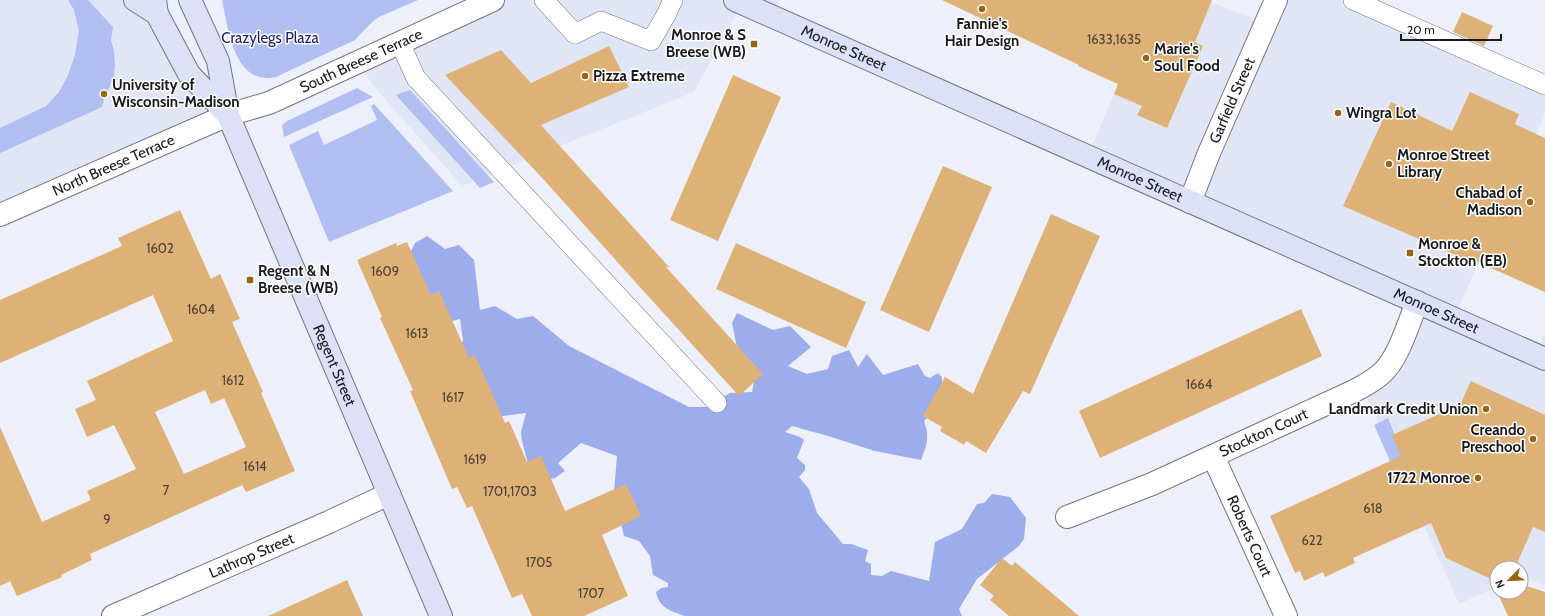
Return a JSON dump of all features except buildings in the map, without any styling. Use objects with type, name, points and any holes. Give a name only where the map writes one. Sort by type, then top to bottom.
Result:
[{"type":"main road","points":[[135,0],[156,7]]},
{"type":"main road","name":"Regent Street","points":[[190,0],[218,61],[228,115],[441,616]]},
{"type":"main road","name":"Monroe Street","points":[[735,0],[1545,359]]},
{"type":"main road","name":"Regent Street","points":[[156,7],[189,74],[228,115]]},
{"type":"street","name":"South Breese Terrace","points":[[228,115],[269,103],[355,62],[493,0]]},
{"type":"street","name":"Garfield Street","points":[[1190,202],[1209,152],[1276,0]]},
{"type":"street","name":"North Breese Terrace","points":[[0,215],[228,115]]},
{"type":"street","name":"Stockton Court","points":[[1067,517],[1152,484],[1352,392],[1381,374],[1392,362],[1417,302]]},
{"type":"street","name":"Roberts Court","points":[[1213,456],[1286,616]]},
{"type":"street","name":"Lathrop Street","points":[[113,616],[329,522],[389,494]]},
{"type":"lane","points":[[544,0],[575,34],[601,21],[651,41],[666,16],[673,0]]},
{"type":"lane","points":[[1353,0],[1545,86]]},
{"type":"lane","points":[[400,43],[416,78],[717,404]]},
{"type":"shaded area","name":"University of Wisconsin-Madison","points":[[0,0],[135,0],[228,115],[0,215]]},
{"type":"shaded area","points":[[493,0],[780,0],[773,17],[742,3],[694,92],[462,186],[383,97],[355,62]]},
{"type":"shaded area","points":[[1206,0],[1266,23],[1276,0],[1353,0],[1545,85],[1545,114],[1454,318],[1535,354],[1545,332],[1545,586],[1529,579],[1529,560],[1489,560],[1489,591],[1459,604],[1362,387],[1417,302],[1088,156],[1118,84]]},
{"type":"shaded area","points":[[427,236],[445,249],[459,245],[474,260],[480,310],[495,306],[517,319],[533,316],[569,346],[689,407],[706,407],[730,393],[752,392],[756,372],[739,357],[732,323],[737,313],[773,330],[790,326],[811,347],[788,366],[807,374],[828,369],[832,356],[849,350],[858,367],[867,354],[883,375],[918,364],[925,376],[930,378],[938,373],[942,377],[942,386],[936,410],[924,421],[927,432],[927,440],[921,460],[875,451],[792,426],[785,432],[800,437],[804,440],[797,458],[805,465],[805,470],[799,477],[809,489],[817,513],[843,544],[851,544],[868,550],[865,561],[871,564],[871,575],[882,576],[891,571],[929,581],[935,542],[962,529],[977,504],[984,503],[992,494],[1010,497],[1026,518],[1024,539],[1019,546],[977,579],[959,609],[962,616],[685,616],[666,608],[660,602],[656,592],[661,588],[668,587],[668,583],[653,575],[650,556],[639,541],[624,536],[614,492],[617,456],[581,443],[558,463],[565,471],[555,478],[541,480],[529,467],[522,441],[521,432],[526,413],[503,416],[482,414],[458,357],[463,340],[460,319],[440,324],[410,253],[415,243]]},
{"type":"green space","points":[[68,0],[88,0],[113,27],[111,40],[114,51],[114,76],[105,95],[102,107],[0,153],[0,128],[46,106],[59,92],[68,75],[75,55],[79,31],[74,10]]},
{"type":"green space","name":"Crazylegs Plaza","points":[[222,0],[418,0],[379,17],[372,22],[355,40],[276,77],[262,78],[251,73],[242,64],[236,53],[227,25]]},
{"type":"green space","points":[[357,88],[373,97],[284,137],[282,125],[287,121]]},
{"type":"green space","points":[[410,90],[494,182],[480,188],[396,95]]},
{"type":"green space","points":[[374,104],[453,191],[329,242],[289,145],[318,131],[324,145],[377,120],[371,106]]},
{"type":"green space","points":[[1388,418],[1430,522],[1419,526],[1374,425]]},
{"type":"place","name":"Fannie's Hair Design","points":[[982,9]]},
{"type":"place","name":"Monroe & S Breese (WB)","points":[[754,44]]},
{"type":"place","name":"Marie's Soul Food","points":[[1146,58]]},
{"type":"place","name":"Pizza Extreme","points":[[585,76]]},
{"type":"place","name":"University of Wisconsin-Madison","points":[[104,94]]},
{"type":"place","name":"Wingra Lot","points":[[1338,113]]},
{"type":"place","name":"Monroe Street Library","points":[[1389,164]]},
{"type":"place","name":"Chabad of Madison","points":[[1530,202]]},
{"type":"place","name":"Monroe & Stockton (EB)","points":[[1410,253]]},
{"type":"place","name":"Regent & N Breese (WB)","points":[[250,280]]},
{"type":"place","name":"Landmark Credit Union","points":[[1486,409]]},
{"type":"place","name":"Creando Preschool","points":[[1533,439]]},
{"type":"place","name":"1722 Monroe","points":[[1478,478]]}]
